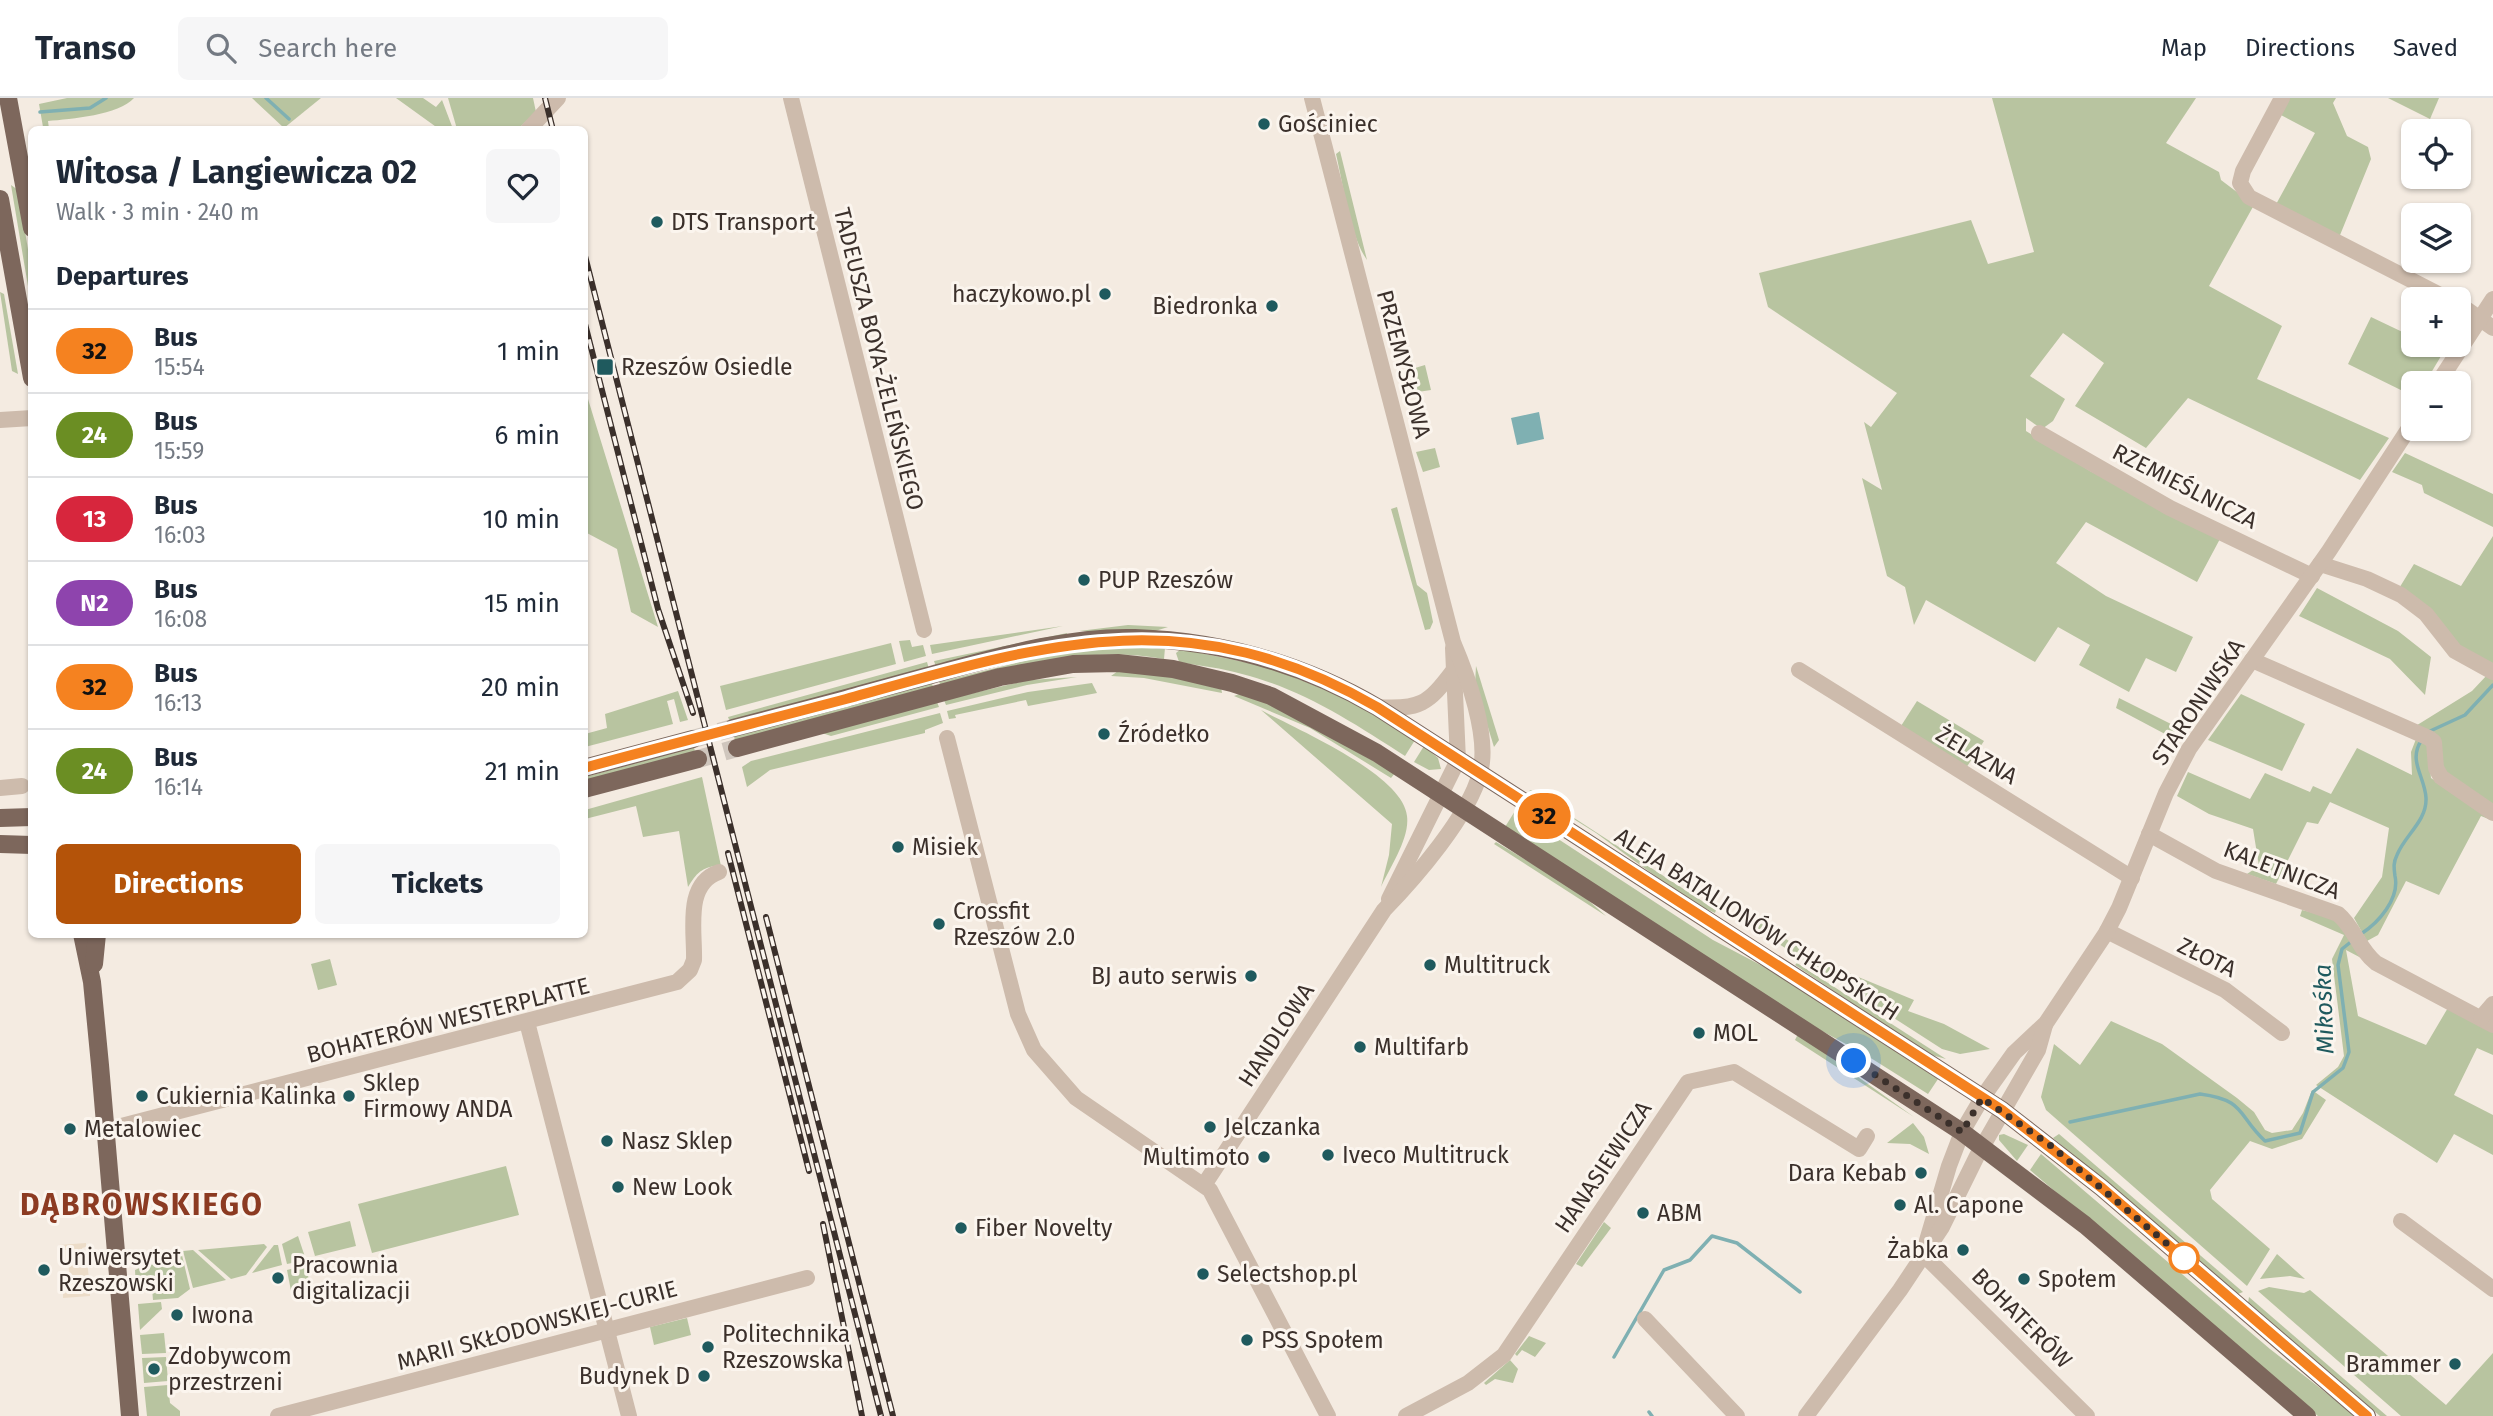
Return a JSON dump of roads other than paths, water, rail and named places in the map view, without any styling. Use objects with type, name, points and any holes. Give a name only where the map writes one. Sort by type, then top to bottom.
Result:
[{"type":"main road","points":[[8,98],[28,206]]},
{"type":"main road","points":[[0,199],[28,356]]},
{"type":"main road","name":"ALEJA BATALIONÓW CHŁOPSKICH","points":[[733,729],[1017,653],[1075,643],[1133,638],[1196,643],[1260,657],[1308,673],[1377,707],[2002,1110],[2102,1188],[2367,1416]]},
{"type":"main road","points":[[737,748],[1000,677],[1073,664],[1134,664],[1207,676],[1271,696],[1354,739],[1983,1146],[2085,1225],[2306,1416]]},
{"type":"main road","points":[[588,767],[693,739]]},
{"type":"main road","points":[[588,788],[698,759]]},
{"type":"main road","points":[[0,818],[28,816]]},
{"type":"main road","points":[[0,844],[28,845]]},
{"type":"main road","points":[[83,938],[92,982],[130,1416]]},
{"type":"main road","points":[[92,982],[97,938]]},
{"type":"street","points":[[532,126],[558,98]]},
{"type":"street","name":"TADEUSZA BOYA-ŻELEŃSKIEGO","points":[[792,98],[923,630]]},
{"type":"street","name":"PRZEMYSŁOWA","points":[[1312,98],[1453,642],[1466,672],[1480,730],[1480,774]]},
{"type":"street","points":[[2282,98],[2244,171],[2240,183],[2244,191],[2249,197],[2425,287]]},
{"type":"street","points":[[2448,371],[2486,324],[2493,299]]},
{"type":"street","points":[[2471,313],[2486,324]]},
{"type":"street","points":[[0,421],[28,418]]},
{"type":"street","name":"RZEMIEŚLNICZA","points":[[2039,433],[2170,508],[2316,570],[2367,579],[2401,595],[2426,614],[2455,651],[2491,671]]},
{"type":"street","name":"STARONIWSKA","points":[[1923,1254],[1962,1132],[2014,1053],[2046,1023],[2107,931],[2184,758],[2316,570],[2401,440]]},
{"type":"street","name":"PRZEMYSŁOWA","points":[[1453,642],[1458,760]]},
{"type":"street","points":[[2252,660],[2425,736],[2434,742],[2436,768],[2441,777],[2493,813]]},
{"type":"street","name":"ŻELAZNA","points":[[1799,670],[2132,878]]},
{"type":"street","points":[[1377,707],[1419,706],[1430,700],[1453,671]]},
{"type":"street","points":[[947,738],[1018,1014],[1034,1050],[1076,1098],[1205,1185],[1215,1199],[1328,1416]]},
{"type":"street","name":"HANDLOWA","points":[[1205,1185],[1384,910],[1439,793],[1458,760]]},
{"type":"street","name":"HANDLOWA","points":[[1384,910],[1413,880],[1463,808],[1480,774]]},
{"type":"street","points":[[0,788],[22,786]]},
{"type":"street","name":"KALETNICZA","points":[[2149,834],[2217,871],[2333,911],[2358,938],[2365,953],[2376,963],[2487,1022]]},
{"type":"street","name":"BOHATERÓW WESTERPLATTE","points":[[106,1130],[664,987],[683,977],[694,960],[697,893],[709,876],[719,872]]},
{"type":"street","name":"ZŁOTA","points":[[2107,931],[2225,990],[2282,1033]]},
{"type":"street","points":[[2487,1022],[2493,1004]]},
{"type":"street","points":[[527,1022],[629,1416]]},
{"type":"street","name":"STARONIWSKA","points":[[1923,1254],[1947,1217],[2002,1110],[2038,1050],[2046,1023]]},
{"type":"street","name":"HANASIEWICZA","points":[[1406,1416],[1468,1383],[1504,1355],[1688,1082],[1734,1072],[1859,1149],[1867,1136]]},
{"type":"street","points":[[2401,1221],[2493,1289]]},
{"type":"street","points":[[1806,1416],[1900,1290],[1923,1254]]},
{"type":"street","name":"BOHATERÓW","points":[[1923,1254],[2078,1412]]},
{"type":"street","name":"MARII SKŁODOWSKIEJ-CURIE","points":[[278,1416],[807,1278]]},
{"type":"street","points":[[1645,1319],[1737,1416]]},
{"type":"water","points":[[1539,412],[1544,439],[1517,445],[1511,418]]},
{"type":"waterway","points":[[40,112],[90,108],[106,98]]},
{"type":"waterway","points":[[266,98],[289,119]]},
{"type":"waterway","name":"Mikośka","points":[[2428,732],[2465,715],[2493,685]]},
{"type":"waterway","name":"Mikośka","points":[[2361,934],[2381,917],[2391,902],[2396,885],[2396,858],[2423,814],[2426,798],[2416,755],[2421,741]]},
{"type":"waterway","name":"Mikośka","points":[[2070,1122],[2200,1094],[2226,1100],[2233,1105],[2265,1141],[2300,1133],[2313,1092],[2343,1068],[2349,1052],[2338,965],[2342,949],[2352,941]]},
{"type":"waterway","name":"Mikośka","points":[[1614,1357],[1664,1270],[1690,1260],[1712,1236],[1737,1243],[1800,1292]]},
{"type":"waterway","name":"Mikośka","points":[[1649,1412],[1652,1416]]},
{"type":"tunnel","points":[[693,739],[733,728]]},
{"type":"tunnel","points":[[698,759],[737,748]]},
{"type":"railway","points":[[545,98],[552,126]]},
{"type":"railway","points":[[588,268],[881,1416]]},
{"type":"railway","points":[[588,336],[658,609],[693,713]]},
{"type":"railway","points":[[728,853],[809,1171]]},
{"type":"railway","points":[[766,917],[893,1416]]},
{"type":"railway","points":[[823,1224],[862,1416]]},
{"type":"place","name":"Gościniec","points":[[1264,124]]},
{"type":"place","name":"DTS Transport","points":[[657,222]]},
{"type":"place","name":"haczykowo.pl","points":[[1105,294]]},
{"type":"place","name":"Biedronka","points":[[1272,306]]},
{"type":"place","name":"Rzeszów Osiedle","points":[[605,367]]},
{"type":"place","name":"PUP Rzeszów","points":[[1084,580]]},
{"type":"place","name":"Źródełko","points":[[1104,734]]},
{"type":"place","name":"Misiek","points":[[898,847]]},
{"type":"place","name":"Crossfit Rzeszów 2.0","points":[[939,924]]},
{"type":"place","name":"Multitruck","points":[[1430,965]]},
{"type":"place","name":"BJ auto serwis","points":[[1251,976]]},
{"type":"place","name":"MOL","points":[[1699,1033]]},
{"type":"place","name":"Multifarb","points":[[1360,1047]]},
{"type":"place","name":"Cukiernia Kalinka","points":[[142,1096]]},
{"type":"place","name":"Sklep Firmowy ANDA","points":[[349,1096]]},
{"type":"place","name":"Jelczanka","points":[[1210,1127]]},
{"type":"place","name":"Metalowiec","points":[[70,1129]]},
{"type":"place","name":"Nasz Sklep","points":[[607,1141]]},
{"type":"place","name":"Iveco Multitruck","points":[[1328,1155]]},
{"type":"place","name":"Multimoto","points":[[1264,1157]]},
{"type":"place","name":"Dara Kebab","points":[[1921,1173]]},
{"type":"place","name":"New Look","points":[[618,1187]]},
{"type":"place","name":"Al. Capone","points":[[1900,1205]]},
{"type":"place","name":"ABM","points":[[1643,1213]]},
{"type":"place","name":"Fiber Novelty","points":[[961,1228]]},
{"type":"place","name":"Żabka","points":[[1963,1250]]},
{"type":"place","name":"Uniwersytet Rzeszowski","points":[[44,1270]]},
{"type":"place","name":"Selectshop.pl","points":[[1203,1274]]},
{"type":"place","name":"Pracownia digitalizacji","points":[[278,1278]]},
{"type":"place","name":"Społem","points":[[2024,1279]]},
{"type":"place","name":"Iwona","points":[[177,1315]]},
{"type":"place","name":"PSS Społem","points":[[1247,1340]]},
{"type":"place","name":"Politechnika Rzeszowska","points":[[708,1347]]},
{"type":"place","name":"Brammer","points":[[2455,1364]]},
{"type":"place","name":"Zdobywcom przestrzeni","points":[[154,1369]]},
{"type":"place","name":"Budynek D","points":[[704,1376]]},
{"type":"district","name":"DĄBROWSKIEGO","points":[[142,1205]]}]
